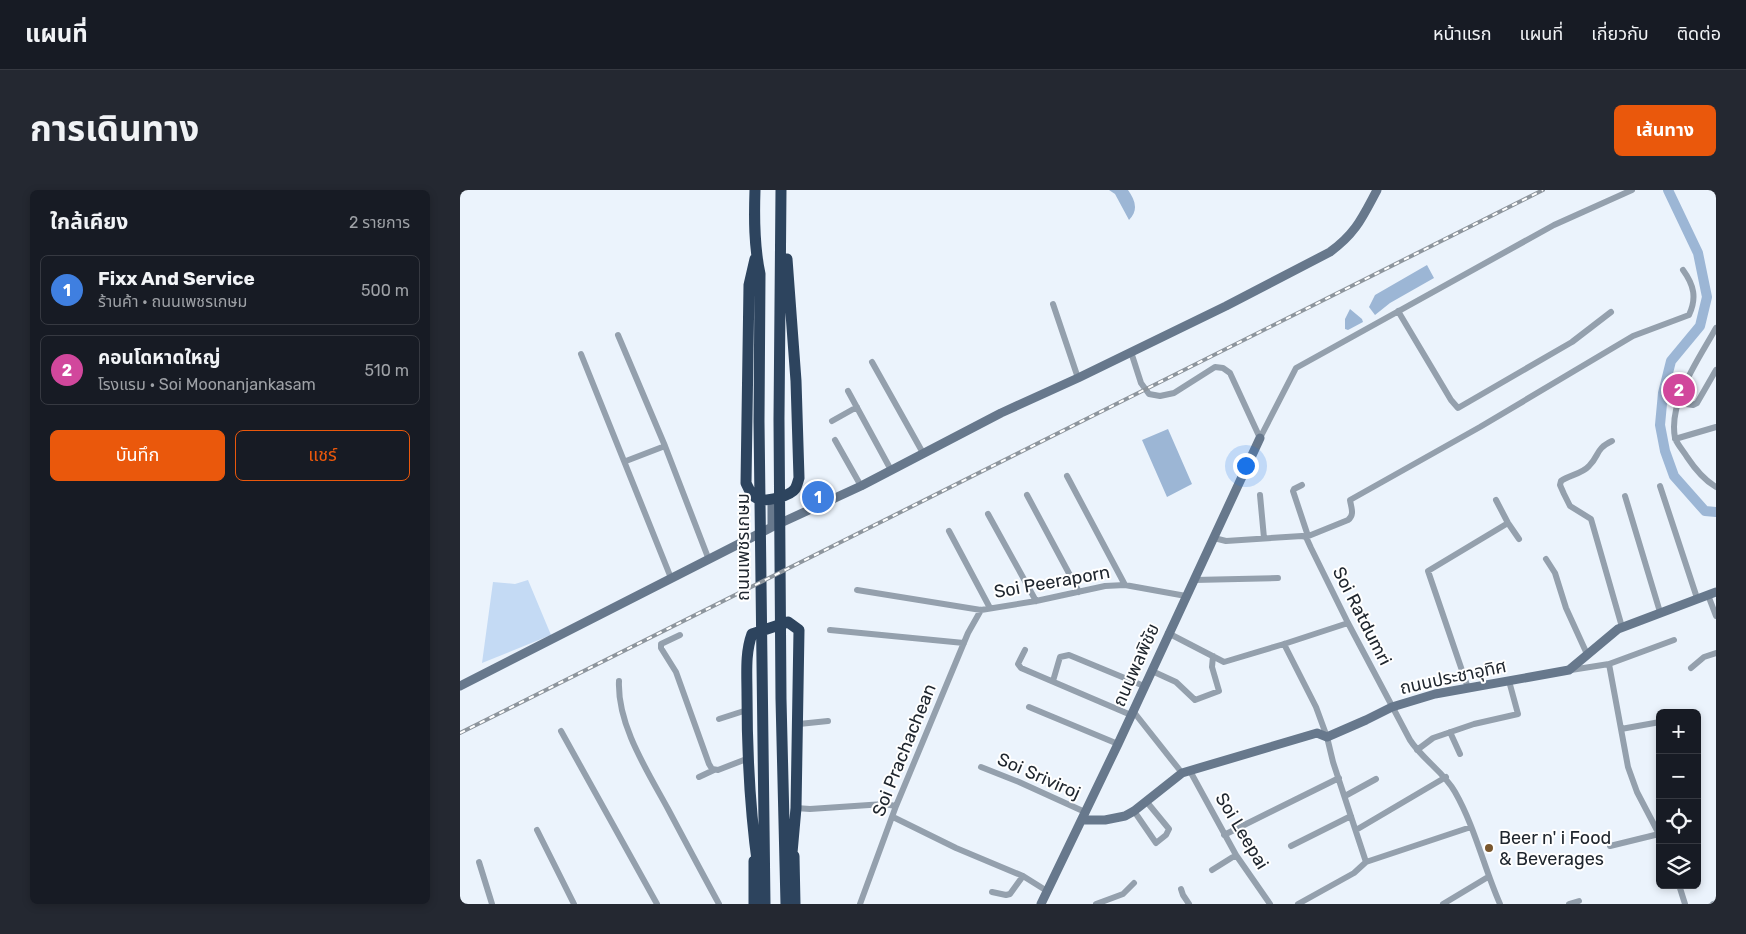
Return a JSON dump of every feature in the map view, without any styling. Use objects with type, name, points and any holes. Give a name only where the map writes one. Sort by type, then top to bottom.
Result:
[{"type":"highway","name":"ถนนเพชรเกษม","points":[[755,190],[754,226],[760,274],[759,421],[764,904]]},
{"type":"highway","name":"ถนนเพชรเกษม","points":[[781,190],[779,420],[781,699],[787,904]]},
{"type":"highway","points":[[756,254],[749,285],[746,484],[750,493],[758,499],[772,499],[795,490],[799,478],[796,381],[782,203]]},
{"type":"highway","points":[[754,904],[754,840],[747,710],[747,647],[752,634],[788,622],[799,630],[799,724],[796,808],[787,904]]},
{"type":"highway","points":[[754,840],[764,904]]},
{"type":"highway","points":[[793,844],[795,904]]},
{"type":"street","points":[[460,686],[772,527],[860,486],[1001,413],[1226,306],[1330,252],[1345,241],[1354,231],[1377,190]]},
{"type":"street","points":[[1260,438],[1296,368],[1554,225],[1632,190]]},
{"type":"street","points":[[1214,538],[1226,541],[1302,536],[1306,538],[1351,518],[1350,500],[1480,427],[1634,336],[1689,315],[1693,306],[1692,282],[1683,270]]},
{"type":"street","points":[[1053,304],[1078,378]]},
{"type":"street","points":[[1398,311],[1451,400],[1458,408],[1572,342],[1612,312]]},
{"type":"street","points":[[1716,328],[1682,390],[1676,416],[1675,439],[1693,466],[1708,482],[1716,487]]},
{"type":"street","points":[[618,335],[665,446],[709,560]]},
{"type":"street","points":[[1131,352],[1141,383],[1149,394],[1160,396],[1174,393],[1215,367],[1223,368],[1230,373],[1260,438]]},
{"type":"street","points":[[581,354],[672,578]]},
{"type":"street","points":[[872,362],[923,453]]},
{"type":"street","points":[[1679,403],[1693,405],[1697,403],[1716,370]]},
{"type":"street","points":[[848,391],[891,470]]},
{"type":"street","points":[[832,421],[857,407]]},
{"type":"street","points":[[1675,439],[1716,427]]},
{"type":"street","name":"ถนนพลพิชัย","points":[[1041,904],[1118,744],[1260,438]]},
{"type":"street","points":[[835,440],[860,486]]},
{"type":"street","points":[[1612,441],[1601,447],[1590,466],[1565,478],[1561,481],[1560,485],[1570,506],[1586,514],[1591,519],[1622,627]]},
{"type":"street","points":[[626,461],[665,446]]},
{"type":"street","points":[[1067,476],[1079,493],[1125,585]]},
{"type":"street","points":[[1708,482],[1716,480]]},
{"type":"street","name":"Soi Ratdumri","points":[[1302,485],[1294,488],[1293,491],[1307,533],[1306,538],[1348,623],[1417,750],[1446,777],[1456,794],[1471,827],[1488,877],[1500,904]]},
{"type":"street","points":[[1660,486],[1697,598]]},
{"type":"street","points":[[1027,495],[1080,592]]},
{"type":"street","points":[[1260,495],[1264,538]]},
{"type":"street","points":[[1626,496],[1660,612]]},
{"type":"street","points":[[772,499],[772,527]]},
{"type":"street","points":[[1496,500],[1519,539]]},
{"type":"street","points":[[988,514],[1036,602]]},
{"type":"street","points":[[1468,688],[1428,571],[1508,523]]},
{"type":"street","points":[[949,531],[990,608]]},
{"type":"street","points":[[1546,559],[1554,573],[1566,608],[1587,654]]},
{"type":"street","points":[[1194,580],[1278,578]]},
{"type":"street","name":"Soi Peeraporn","points":[[981,610],[1036,602],[1105,586],[1125,585],[1186,596]]},
{"type":"street","points":[[856,590],[981,610]]},
{"type":"street","points":[[1569,670],[1618,629],[1697,598],[1712,594],[1716,616]]},
{"type":"street","name":"Soi Prachachean","points":[[860,904],[896,806],[964,643],[981,610]]},
{"type":"street","points":[[1168,634],[1224,662],[1348,623]]},
{"type":"street","points":[[830,630],[964,643]]},
{"type":"street","points":[[680,635],[661,644],[661,648],[676,672],[709,764],[714,770]]},
{"type":"street","points":[[1569,670],[1609,664],[1674,640]]},
{"type":"street","points":[[1284,644],[1316,707],[1366,862]]},
{"type":"street","points":[[1025,650],[1018,666],[1132,713]]},
{"type":"street","points":[[1691,668],[1704,658],[1716,653]]},
{"type":"street","points":[[1053,682],[1060,657],[1069,655],[1144,686]]},
{"type":"street","points":[[1152,671],[1176,682],[1195,700],[1219,691],[1212,667],[1213,656]]},
{"type":"street","points":[[1609,664],[1628,766],[1637,792],[1656,829]]},
{"type":"street","name":"ถนนประชาอุทิศ","points":[[1084,816],[1105,820],[1125,816],[1186,772],[1317,733],[1327,737],[1392,707],[1434,694],[1569,670]]},
{"type":"street","points":[[1417,750],[1433,738],[1474,724],[1518,714],[1509,681]]},
{"type":"street","points":[[619,682],[618,693],[621,706],[640,757],[719,904]]},
{"type":"street","points":[[1029,707],[1118,744]]},
{"type":"street","points":[[719,719],[747,710]]},
{"type":"street","name":"Soi Leepai","points":[[1132,713],[1186,772],[1236,855],[1270,904]]},
{"type":"street","points":[[799,724],[828,721]]},
{"type":"street","points":[[1621,729],[1656,723]]},
{"type":"street","points":[[561,731],[657,904]]},
{"type":"street","points":[[1450,732],[1460,754]]},
{"type":"street","points":[[699,777],[749,758]]},
{"type":"street","name":"Soi Sriviroj","points":[[981,767],[1020,782],[1084,816]]},
{"type":"street","points":[[1356,830],[1446,777]]},
{"type":"street","points":[[1224,835],[1339,778]]},
{"type":"street","points":[[1345,796],[1376,779]]},
{"type":"street","points":[[1134,811],[1156,844],[1166,835],[1168,829],[1146,801]]},
{"type":"street","points":[[796,808],[810,809],[884,804],[896,806]]},
{"type":"street","points":[[1291,846],[1351,816]]},
{"type":"street","points":[[893,817],[956,848],[1023,876],[1047,891]]},
{"type":"street","points":[[1298,904],[1354,873],[1366,862],[1471,827]]},
{"type":"street","points":[[537,830],[574,904]]},
{"type":"street","points":[[1610,846],[1656,836]]},
{"type":"street","points":[[1212,870],[1236,855]]},
{"type":"street","points":[[479,862],[492,904]]},
{"type":"street","points":[[992,892],[1010,894],[1023,876]]},
{"type":"street","points":[[1443,904],[1488,877]]},
{"type":"street","points":[[1096,904],[1123,894],[1134,883]]},
{"type":"street","points":[[1181,889],[1182,895],[1189,904]]},
{"type":"street","points":[[1681,889],[1685,904]]},
{"type":"street","points":[[1569,904],[1579,901]]},
{"type":"shaded area","points":[[1109,190],[1128,190],[1135,205],[1134,212],[1129,220],[1115,194]]},
{"type":"shaded area","points":[[1427,265],[1434,278],[1390,303],[1375,315],[1369,307],[1375,295]]},
{"type":"shaded area","points":[[1350,309],[1363,322],[1348,330],[1345,329],[1345,319]]},
{"type":"shaded area","points":[[1168,429],[1192,484],[1167,497],[1142,440]]},
{"type":"shaded area","points":[[528,580],[551,635],[482,663],[493,582],[515,584]]},
{"type":"waterway","points":[[1668,190],[1698,253],[1707,297],[1700,326],[1671,361],[1663,393],[1660,425],[1665,451],[1674,476],[1705,511],[1716,512]]},
{"type":"railway","points":[[460,733],[1543,190]]},
{"type":"place","name":"คอนโดหาดใหญ่","points":[[1679,390]]},
{"type":"place","name":"Fixx And Service","points":[[818,497]]},
{"type":"place","name":"Beer n' i Food & Beverages","points":[[1489,848]]}]
